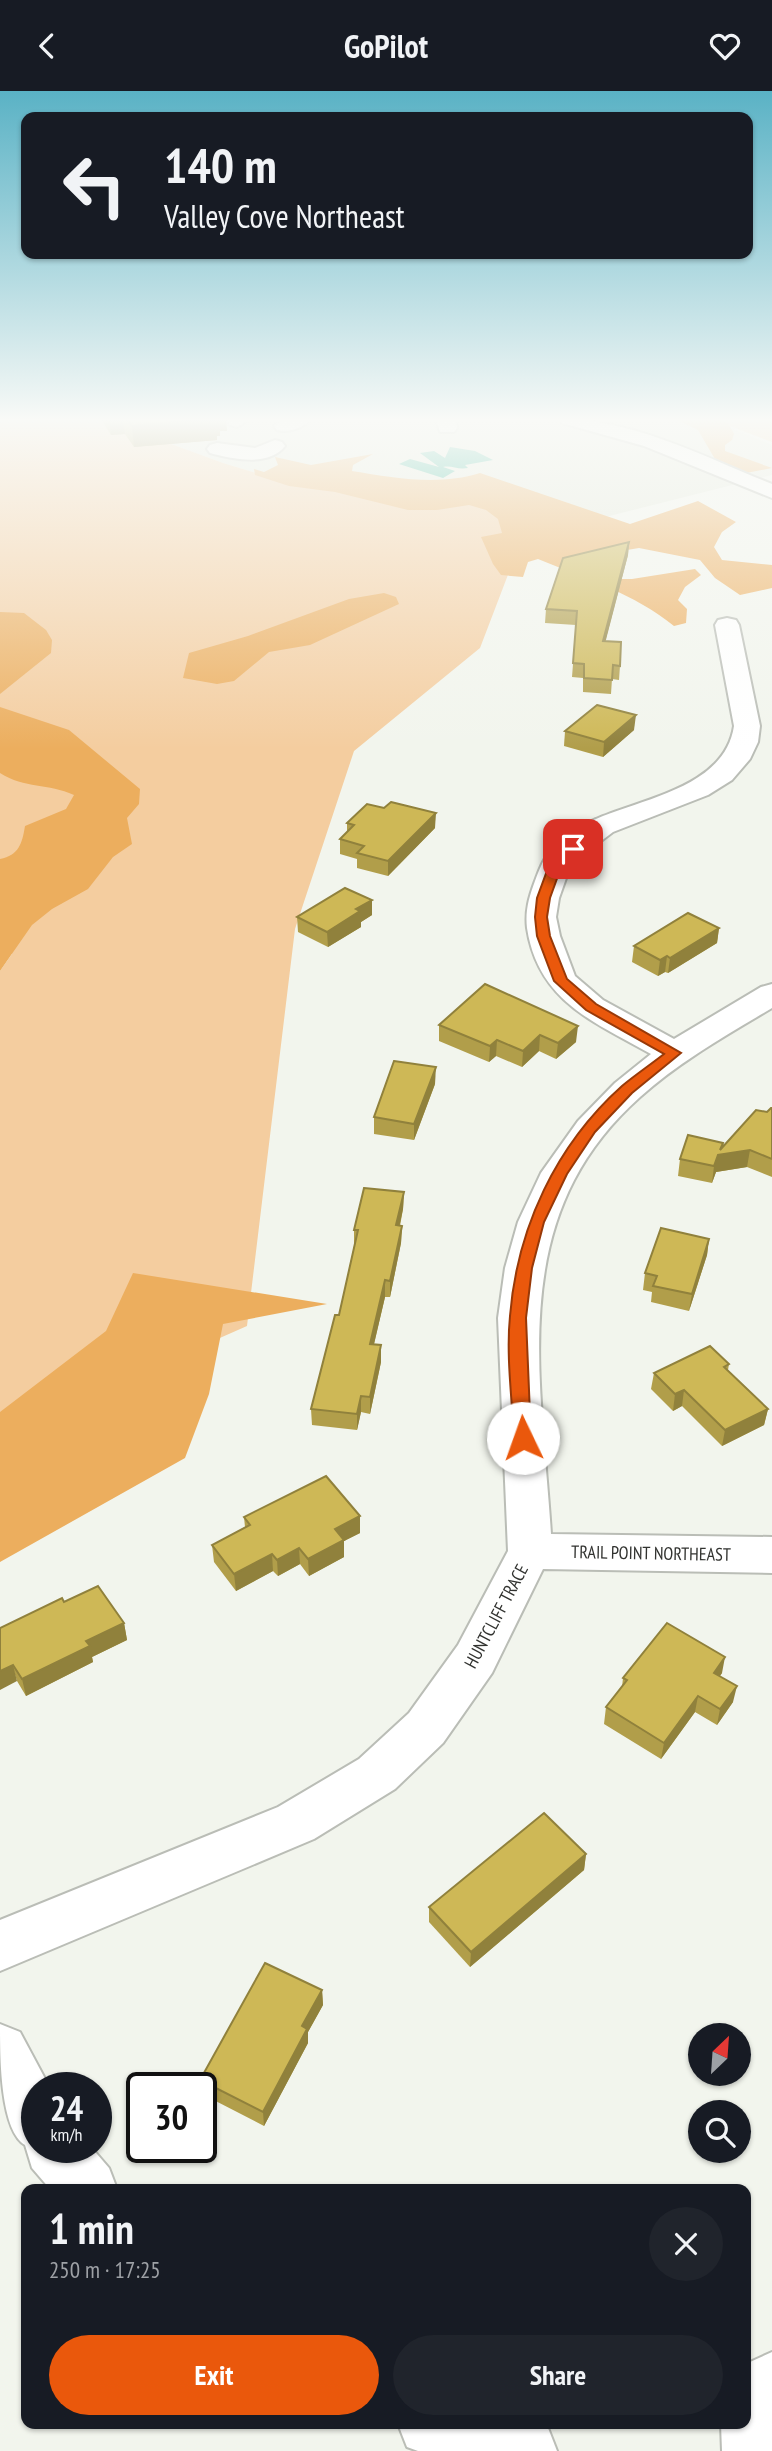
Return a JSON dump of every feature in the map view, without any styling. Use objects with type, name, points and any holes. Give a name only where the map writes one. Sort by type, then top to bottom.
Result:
[{"type":"street","points":[[674,1053],[591,1007],[561,981],[544,936],[541,917],[544,898],[558,860],[603,826],[698,789],[722,774],[736,759],[744,743],[747,726],[727,625]]},
{"type":"street","name":"HUNTCLIFF TRACE","points":[[0,1947],[296,1823],[377,1774],[426,1728],[475,1659],[530,1551],[517,1318],[524,1268],[537,1222],[559,1173],[590,1129],[627,1090],[674,1053],[772,994]]},
{"type":"street","name":"TRAIL POINT NORTHEAST","points":[[530,1551],[772,1555]]},
{"type":"street","points":[[0,2052],[21,2091]]},
{"type":"street","points":[[66,2163],[84,2184]]},
{"type":"street","points":[[754,2451],[753,2416],[762,2395],[772,2383]]},
{"type":"street","points":[[444,2429],[487,2444],[525,2451]]},
{"type":"shaded area","points":[[0,529],[518,529],[522,538],[480,648],[354,751],[295,929],[247,1326],[0,1435],[0,971],[12,954],[0,913]]},
{"type":"shaded area","points":[[484,529],[557,529],[522,538]]},
{"type":"shaded area","points":[[501,529],[726,529],[714,547],[722,560],[772,565],[772,588],[740,595],[715,578],[700,560],[639,548],[609,553],[616,579],[695,569],[701,575],[685,587],[678,600],[687,609],[686,623],[674,626],[626,596],[538,559],[528,562],[523,577],[501,575],[481,537],[502,533]]},
{"type":"shaded area","points":[[384,593],[396,597],[399,604],[310,645],[269,652],[234,681],[217,684],[183,678],[189,653],[248,636],[349,599]]},
{"type":"shaded area","points":[[0,612],[24,613],[46,630],[52,640],[51,653],[0,694]]},
{"type":"shaded area","points":[[0,707],[69,730],[140,789],[139,804],[127,818],[132,844],[113,857],[88,889],[52,909],[32,925],[0,971],[0,859],[15,852],[25,826],[66,809],[74,795],[18,781],[0,773]]},
{"type":"shaded area","points":[[133,1273],[327,1304],[223,1324],[209,1394],[185,1458],[0,1562],[0,1412],[106,1331]]},
{"type":"building","points":[[629,542],[603,641],[621,642],[620,666],[613,665],[612,680],[584,678],[584,664],[573,663],[577,611],[546,609],[563,558]]},
{"type":"building","points":[[597,705],[636,715],[604,742],[565,731]]},
{"type":"building","points":[[391,802],[436,813],[388,861],[357,853],[364,846],[340,839],[354,825],[347,823],[367,804],[384,808]]},
{"type":"building","points":[[345,888],[372,900],[327,932],[297,917]]},
{"type":"building","points":[[688,913],[719,928],[670,958],[667,956],[660,960],[634,946]]},
{"type":"building","points":[[485,984],[578,1026],[558,1043],[540,1035],[523,1051],[497,1040],[490,1046],[439,1025]]},
{"type":"building","points":[[394,1061],[436,1067],[414,1124],[374,1117]]},
{"type":"building","points":[[771,1108],[772,1159],[750,1150],[718,1155],[714,1166],[680,1159],[688,1135],[723,1143],[720,1150],[756,1110],[767,1112]]},
{"type":"building","points":[[364,1188],[404,1192],[396,1225],[402,1226],[390,1281],[385,1280],[370,1344],[381,1345],[370,1397],[361,1396],[357,1414],[311,1409],[335,1315],[339,1315],[358,1230],[354,1230]]},
{"type":"building","points":[[661,1228],[709,1239],[692,1294],[653,1286],[657,1276],[645,1273]]},
{"type":"building","points":[[710,1346],[729,1364],[724,1367],[768,1409],[725,1430],[684,1390],[675,1394],[654,1373]]},
{"type":"building","points":[[326,1476],[360,1516],[335,1529],[344,1540],[308,1559],[299,1548],[277,1560],[272,1554],[234,1574],[212,1545],[250,1525],[244,1517]]},
{"type":"building","points":[[98,1586],[124,1623],[86,1641],[90,1646],[22,1679],[13,1665],[0,1671],[0,1628],[62,1598],[64,1602]]},
{"type":"building","points":[[667,1623],[725,1657],[714,1673],[737,1686],[720,1709],[698,1696],[664,1743],[606,1707],[627,1680],[623,1678]]},
{"type":"building","points":[[544,1813],[586,1854],[471,1952],[429,1907]]},
{"type":"building","points":[[265,1963],[322,1990],[302,2026],[307,2029],[263,2112],[217,2089],[217,2072],[204,2072]]},
{"type":"route","points":[[523,1438],[517,1318],[524,1268],[537,1222],[559,1173],[590,1129],[627,1090],[674,1053],[591,1007],[561,981],[544,936],[541,917],[549,880],[558,860],[573,849]]}]
